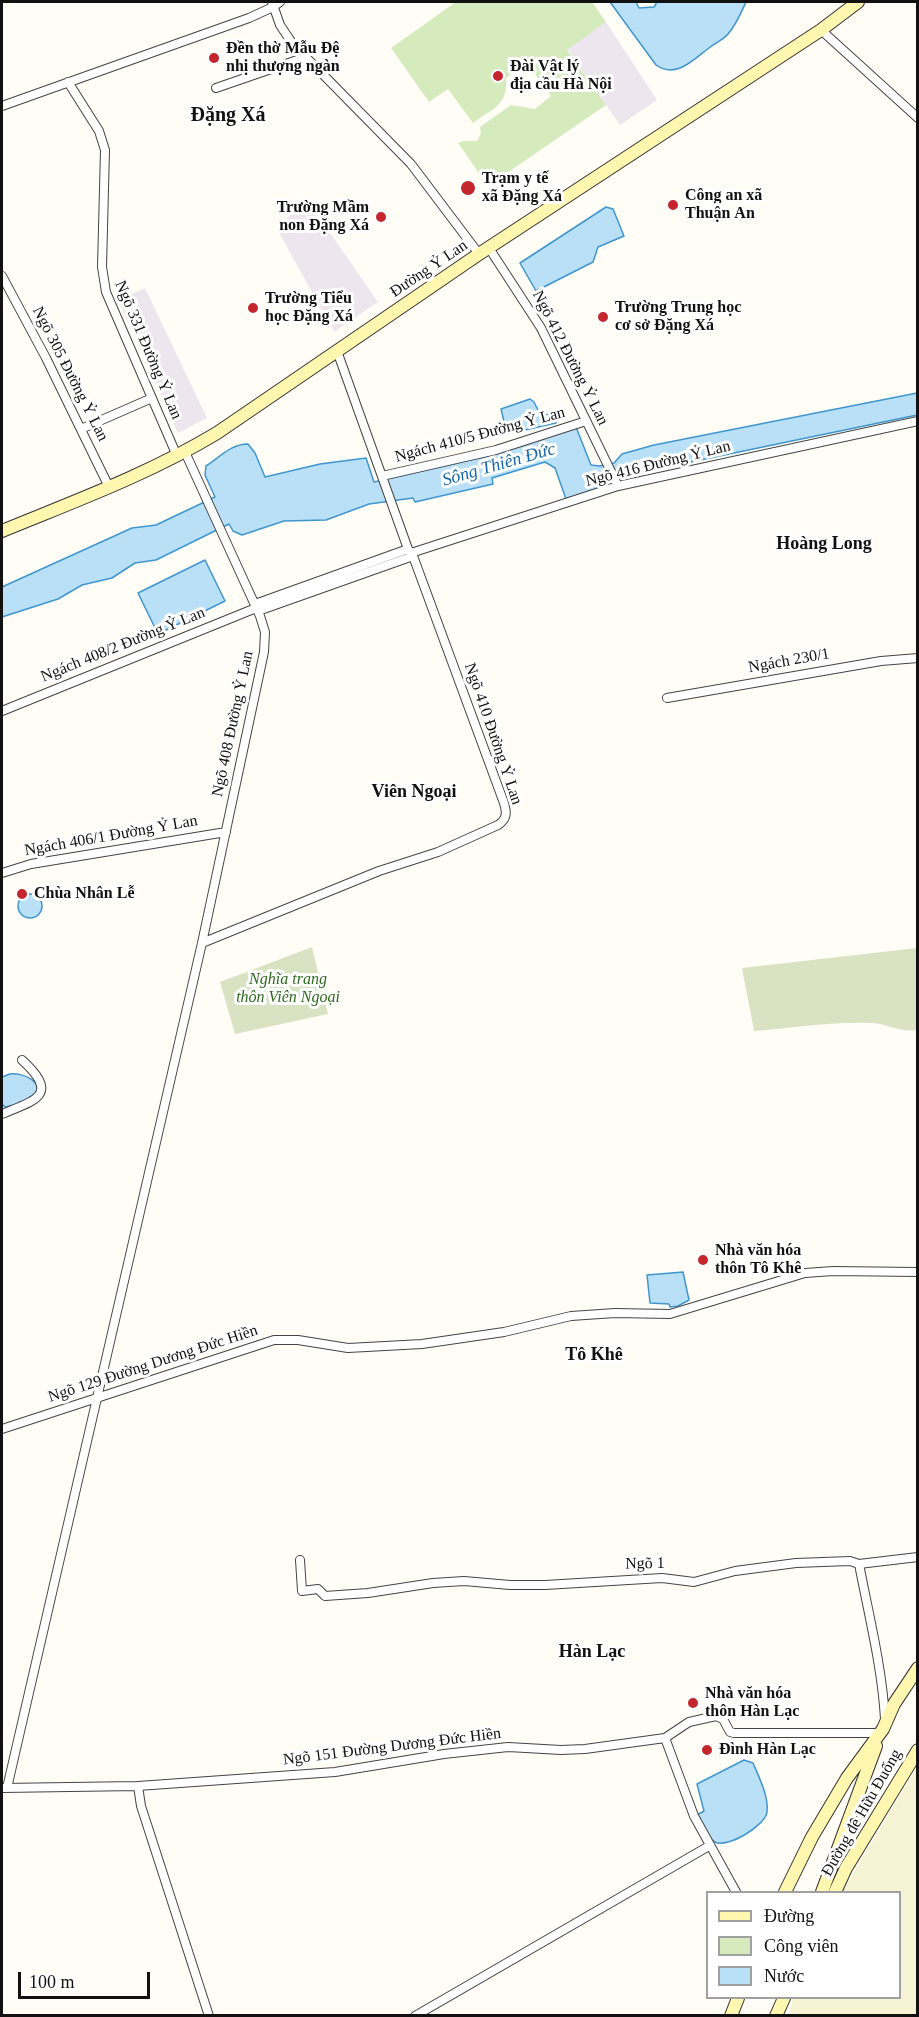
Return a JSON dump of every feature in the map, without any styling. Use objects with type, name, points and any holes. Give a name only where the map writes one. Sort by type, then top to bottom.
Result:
[{"type":"main road","name":"Đường Ỷ Lan","points":[[2,531],[109,487],[181,454],[217,433],[484,251],[821,30],[858,2]]},
{"type":"main road","points":[[823,1891],[883,1728],[894,1704],[918,1668]]},
{"type":"main road","points":[[785,1891],[812,1837],[847,1778],[883,1728]]},
{"type":"main road","name":"Đường đê Hữu Đuống","points":[[836,1891],[846,1868],[918,1750]]},
{"type":"main road","points":[[731,2016],[738,1999]]},
{"type":"main road","points":[[776,2016],[784,1999]]},
{"type":"street","points":[[2,106],[249,18],[275,3]]},
{"type":"street","name":"Ngõ 412 Đường Ỷ Lan","points":[[275,3],[286,35],[411,164],[484,251],[541,328],[618,486]]},
{"type":"street","points":[[821,30],[918,118]]},
{"type":"street","points":[[216,88],[306,57]]},
{"type":"street","name":"Ngõ 331 Đường Ỷ Lan","points":[[68,82],[103,141],[105,162],[103,280],[110,304],[152,398],[181,454]]},
{"type":"street","name":"Ngõ 305 Đường Ỷ Lan","points":[[2,276],[42,350],[109,487]]},
{"type":"street","name":"Ngõ 410 Đường Ỷ Lan","points":[[202,943],[379,871],[450,848],[498,825],[505,819],[504,803],[337,351]]},
{"type":"street","points":[[81,429],[152,398]]},
{"type":"street","name":"Ngách 410/5 Đường Ỷ Lan","points":[[382,476],[496,450],[586,421]]},
{"type":"street","name":"Ngõ 416 Đường Ỷ Lan","points":[[333,580],[618,486],[918,421]]},
{"type":"street","name":"Ngõ 408 Đường Ỷ Lan","points":[[4,1788],[202,943],[264,652],[265,632],[256,608],[199,483],[181,454]]},
{"type":"street","name":"Ngách 408/2 Đường Ỷ Lan","points":[[2,711],[256,608],[333,580]]},
{"type":"street","name":"Ngách 230/1","points":[[667,698],[881,661],[918,658]]},
{"type":"street","name":"Ngách 406/1 Đường Ỷ Lan","points":[[2,873],[31,864],[226,832]]},
{"type":"street","points":[[2,1114],[33,1101],[40,1093],[42,1085],[40,1077],[22,1060]]},
{"type":"street","name":"Ngõ 129 Đường Dương Đức Hiền","points":[[2,1429],[274,1340],[298,1340],[348,1348],[422,1344],[504,1332],[571,1316],[615,1313],[670,1314],[804,1273],[918,1272]]},
{"type":"street","points":[[883,1728],[882,1680],[859,1564],[918,1557]]},
{"type":"street","name":"Ngõ 1","points":[[300,1560],[302,1591],[318,1589],[325,1596],[464,1581],[545,1585],[662,1578],[694,1582],[735,1571],[796,1563],[845,1560],[859,1564]]},
{"type":"street","name":"Ngõ 151 Đường Dương Đức Hiền","points":[[4,1788],[138,1786],[335,1772],[444,1754],[490,1749],[574,1750],[665,1738],[689,1722],[716,1716],[723,1719],[728,1729],[734,1733],[883,1728]]},
{"type":"street","points":[[665,1738],[693,1816],[735,1891]]},
{"type":"street","points":[[138,1786],[141,1806],[209,2016]]},
{"type":"street","points":[[415,2016],[710,1846]]},
{"type":"shaded area","points":[[606,22],[657,100],[620,125],[567,49]]},
{"type":"shaded area","points":[[306,198],[378,302],[334,332],[277,229]]},
{"type":"shaded area","points":[[145,288],[207,418],[178,433],[118,300]]},
{"type":"shaded area","points":[[917,1767],[917,2015],[789,2015],[793,1999],[901,1999],[901,1891],[843,1891]]},
{"type":"green space","name":"Đài Vật lý địa cầu Hà Nội","points":[[456,2],[592,2],[606,22],[567,50],[606,105],[488,186],[458,143],[477,141],[481,133],[480,127],[511,105],[535,109],[551,96],[527,63],[506,78],[502,101],[473,123],[448,89],[429,102],[391,48]]},
{"type":"green space","name":"Nghĩa trang thôn Viên Ngoại","points":[[312,947],[328,1014],[235,1034],[220,982]]},
{"type":"green space","points":[[917,948],[917,1030],[857,1023],[754,1031],[742,968]]},
{"type":"water","points":[[610,2],[636,2],[639,8],[654,7],[657,2],[746,2],[736,23],[726,36],[684,66],[670,70],[656,65]]},
{"type":"water","points":[[606,207],[613,209],[624,236],[598,247],[593,262],[536,291],[520,263]]},
{"type":"water","name":"Sông Thiên Đức","points":[[917,393],[917,415],[628,475],[614,483],[566,499],[555,468],[545,462],[492,478],[493,484],[415,502],[413,498],[369,504],[326,520],[284,521],[242,535],[233,531],[229,524],[156,560],[135,563],[112,578],[82,585],[58,599],[2,617],[2,587],[132,528],[156,525],[215,497],[205,475],[206,466],[231,449],[242,445],[248,444],[255,453],[265,477],[320,464],[366,458],[374,482],[484,457],[576,427],[591,465],[600,466],[614,463],[622,454],[654,445]]},
{"type":"water","points":[[530,399],[540,414],[555,415],[556,423],[507,434],[501,409]]},
{"type":"water","points":[[205,560],[225,601],[158,634],[138,593]]},
{"type":"water","points":[[30,894],[38,898],[42,906],[38,914],[30,918],[22,914],[18,906],[22,898]]},
{"type":"water","points":[[10,1074],[26,1076],[37,1087],[36,1092],[29,1099],[5,1107],[2,1104],[2,1077]]},
{"type":"water","points":[[683,1272],[689,1300],[678,1306],[670,1307],[669,1304],[650,1303],[647,1275]]},
{"type":"water","points":[[744,1760],[753,1763],[761,1781],[767,1812],[760,1823],[745,1834],[728,1842],[715,1842],[707,1834],[697,1815],[704,1811],[697,1784]]},
{"type":"place","name":"Đền thờ Mẫu Đệ nhị thượng ngàn","points":[[214,58]]},
{"type":"place","name":"Đài Vật lý địa cầu Hà Nội","points":[[498,76]]},
{"type":"place","name":"Trạm y tế xã Đặng Xá","points":[[468,188]]},
{"type":"place","name":"Công an xã Thuận An","points":[[673,205]]},
{"type":"place","name":"Trường Mầm non Đặng Xá","points":[[381,217]]},
{"type":"place","name":"Trường Tiểu học Đặng Xá","points":[[253,308]]},
{"type":"place","name":"Trường Trung học cơ sở Đặng Xá","points":[[603,317]]},
{"type":"place","name":"Chùa Nhân Lễ","points":[[22,894]]},
{"type":"place","name":"Nhà văn hóa thôn Tô Khê","points":[[703,1260]]},
{"type":"place","name":"Nhà văn hóa thôn Hàn Lạc","points":[[693,1703]]},
{"type":"place","name":"Đình Hàn Lạc","points":[[707,1750]]},
{"type":"district","name":"Đặng Xá","points":[[228,116]]},
{"type":"district","name":"Hoàng Long","points":[[824,544]]},
{"type":"district","name":"Viên Ngoại","points":[[414,792]]},
{"type":"district","name":"Tô Khê","points":[[594,1355]]},
{"type":"district","name":"Hàn Lạc","points":[[592,1652]]}]
